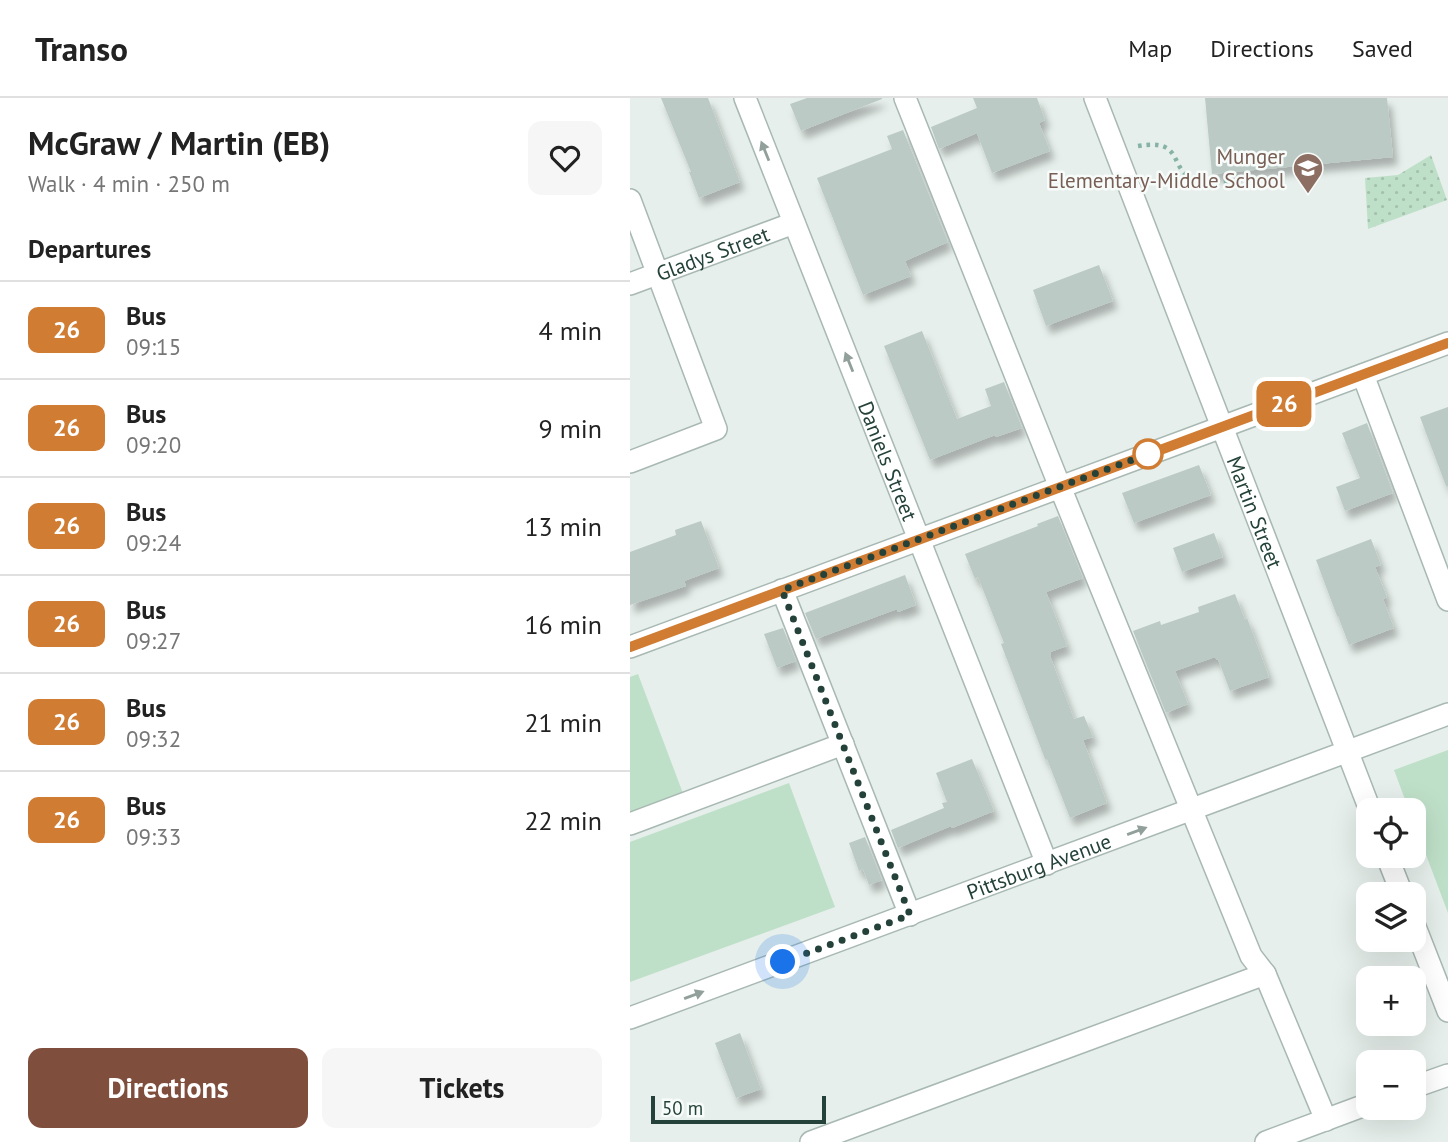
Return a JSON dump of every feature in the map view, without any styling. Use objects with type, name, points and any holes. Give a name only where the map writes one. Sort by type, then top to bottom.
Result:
[{"type":"street","name":"Daniels Street","points":[[745,98],[1047,864]]},
{"type":"street","points":[[905,98],[1191,811],[1251,956],[1265,974],[1326,1120]]},
{"type":"street","name":"Martin Street","points":[[1095,98],[1365,798]]},
{"type":"street","points":[[630,200],[716,429],[630,462]]},
{"type":"street","name":"Gladys Street","points":[[630,284],[794,223]]},
{"type":"street","points":[[630,647],[1448,343]]},
{"type":"street","points":[[1363,375],[1448,600]]},
{"type":"street","points":[[782,590],[910,915]]},
{"type":"street","name":"Pittsburg Avenue","points":[[630,1018],[1448,714]]},
{"type":"street","points":[[630,824],[843,744]]},
{"type":"street","points":[[1425,952],[1448,1011]]},
{"type":"street","points":[[811,1142],[1265,974]]},
{"type":"street","points":[[1426,1083],[1448,1075]]},
{"type":"street","points":[[1266,1142],[1356,1109]]},
{"type":"path","points":[[1138,146],[1159,145],[1170,150],[1184,173],[1193,180],[1206,183],[1229,181]]},
{"type":"green space","points":[[1431,155],[1447,200],[1368,229],[1365,178],[1398,175]]},
{"type":"green space","points":[[638,674],[684,796],[630,817],[630,677]]},
{"type":"green space","points":[[1448,750],[1448,913],[1426,855],[1426,798],[1404,798],[1394,770]]},
{"type":"green space","points":[[789,783],[835,907],[630,982],[630,842]]},
{"type":"building","points":[[661,98],[708,98],[740,182],[699,198]]},
{"type":"building","points":[[807,98],[882,99],[801,131],[790,104]]},
{"type":"building","points":[[973,98],[1037,98],[1045,120],[1039,123],[1050,151],[992,173],[977,133],[939,149],[931,127],[977,108]]},
{"type":"building","points":[[1205,98],[1387,98],[1393,157],[1212,174]]},
{"type":"building","points":[[903,130],[948,242],[905,261],[911,276],[863,295],[817,178],[892,149],[887,136]]},
{"type":"building","points":[[1099,265],[1113,301],[1046,326],[1033,290]]},
{"type":"building","points":[[922,331],[957,419],[991,406],[985,389],[1004,382],[1022,428],[996,437],[995,435],[930,460],[884,346]]},
{"type":"building","points":[[1448,407],[1448,486],[1446,486],[1420,417]]},
{"type":"building","points":[[1367,423],[1393,493],[1345,511],[1336,487],[1360,478],[1342,433]]},
{"type":"building","points":[[1199,465],[1211,495],[1134,523],[1122,493]]},
{"type":"building","points":[[1058,516],[1083,578],[1046,592],[1067,646],[1050,652],[1050,656],[1074,719],[1084,716],[1093,737],[1083,740],[1107,803],[1070,818],[1001,644],[1004,643],[978,577],[975,579],[965,554]]},
{"type":"building","points":[[701,521],[719,568],[684,581],[686,586],[630,605],[630,552],[676,535],[675,530]]},
{"type":"building","points":[[1214,533],[1223,557],[1182,572],[1173,548]]},
{"type":"building","points":[[1371,539],[1381,565],[1375,567],[1387,597],[1383,599],[1394,628],[1349,645],[1316,560]]},
{"type":"building","points":[[905,575],[916,605],[898,612],[897,609],[816,639],[805,613]]},
{"type":"building","points":[[1235,594],[1269,677],[1230,691],[1215,657],[1175,671],[1188,704],[1166,713],[1133,631],[1160,621],[1161,625],[1199,612],[1198,607]]},
{"type":"building","points":[[783,628],[796,661],[777,668],[764,634]]},
{"type":"building","points":[[972,759],[994,811],[898,848],[891,830],[944,808],[942,803],[947,802],[936,773]]},
{"type":"building","points":[[865,837],[882,880],[869,885],[863,869],[859,871],[849,843]]},
{"type":"building","points":[[740,1033],[761,1089],[736,1098],[715,1043]]},
{"type":"bus line","name":"26","points":[[630,647],[1448,343]]},
{"type":"place","name":"Munger Elementary-Middle School","points":[[1308,195]]},
{"type":"route","points":[[783,962],[910,915],[782,590],[1148,454]]}]
